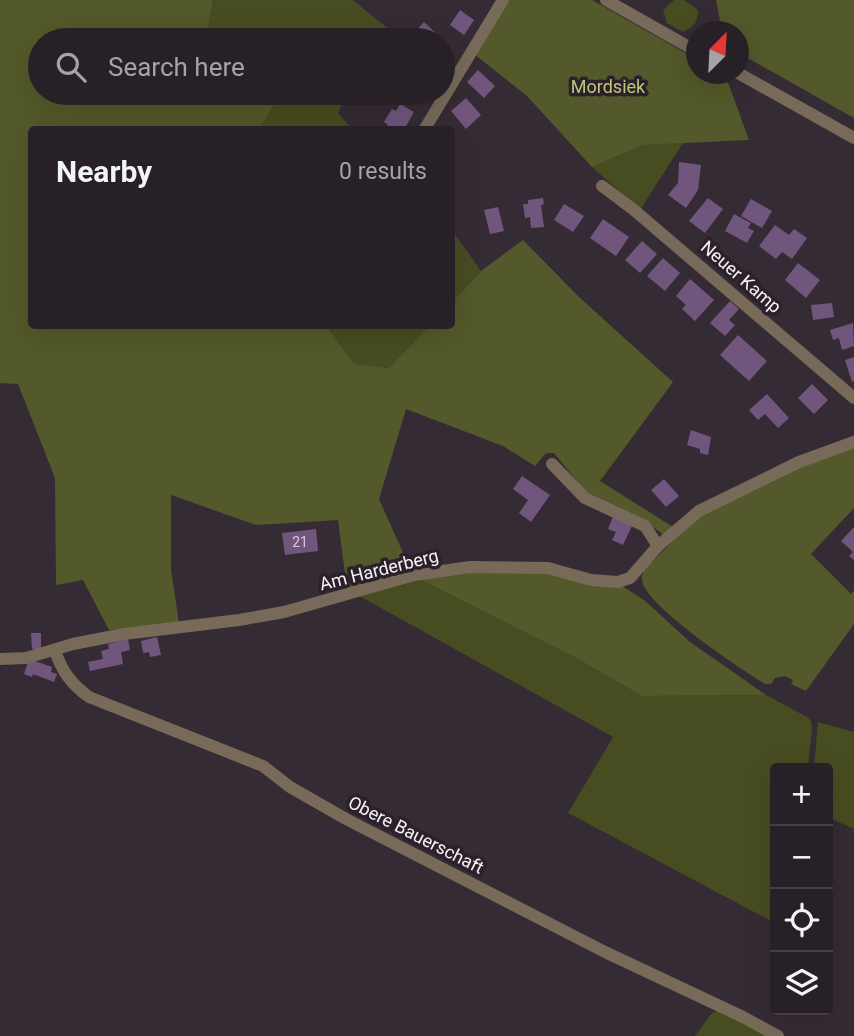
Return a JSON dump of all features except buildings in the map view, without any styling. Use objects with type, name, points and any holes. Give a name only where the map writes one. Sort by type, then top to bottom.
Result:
[{"type":"street","points":[[455,79],[503,0]]},
{"type":"street","points":[[606,0],[686,45]]},
{"type":"street","points":[[749,79],[854,138]]},
{"type":"street","points":[[426,126],[439,105]]},
{"type":"street","name":"Neuer Kamp","points":[[602,186],[634,209],[854,398]]},
{"type":"street","name":"Am Harderberg","points":[[0,659],[26,658],[73,644],[124,634],[284,612],[414,576],[470,567],[548,568],[591,580],[625,581],[658,546],[698,511],[799,462],[854,442]]},
{"type":"street","points":[[552,464],[585,498],[645,526],[658,546]]},
{"type":"street","name":"Obere Bauerschaft","points":[[55,651],[62,671],[75,687],[89,697],[263,766],[290,787],[346,819],[605,952],[778,1036]]},
{"type":"green space","points":[[0,0],[213,0],[208,28],[28,28],[28,105],[274,105],[261,126],[28,126],[28,329],[329,329],[354,364],[389,368],[426,329],[455,329],[455,299],[481,271],[523,240],[579,297],[673,382],[600,481],[673,527],[664,535],[642,519],[585,491],[554,453],[546,453],[535,466],[503,446],[406,409],[379,499],[413,575],[548,568],[622,586],[644,600],[690,642],[766,695],[642,696],[574,657],[414,576],[347,589],[338,520],[256,525],[171,495],[171,570],[179,623],[109,630],[83,580],[56,585],[55,478],[18,384],[0,383]]},
{"type":"green space","points":[[213,0],[353,0],[387,28],[208,28]]},
{"type":"green space","name":"Mordsiek","points":[[508,0],[592,0],[686,53],[686,84],[729,84],[749,140],[643,145],[592,167],[527,96],[474,54]]},
{"type":"green space","points":[[674,0],[684,0],[698,10],[696,21],[686,21],[686,30],[683,32],[667,23],[663,10]]},
{"type":"green space","points":[[716,0],[854,0],[854,118],[749,59],[749,21],[720,21]]},
{"type":"green space","points":[[274,105],[342,105],[338,113],[349,126],[261,126]]},
{"type":"green space","points":[[683,143],[640,210],[592,167],[643,145]]},
{"type":"green space","points":[[455,234],[481,271],[455,299]]},
{"type":"green space","points":[[329,329],[426,329],[389,368],[354,364]]},
{"type":"green space","points":[[854,447],[854,508],[811,554],[851,594],[854,591],[854,624],[806,691],[791,684],[793,680],[785,676],[775,678],[771,684],[765,684],[716,651],[659,605],[647,591],[642,580],[643,574],[701,513],[801,465]]},
{"type":"green space","points":[[414,575],[574,657],[642,696],[766,695],[807,717],[812,727],[808,763],[770,763],[770,920],[568,813],[613,737],[347,589]]},
{"type":"green space","points":[[818,722],[854,732],[854,829],[833,819],[833,763],[814,763]]},
{"type":"green space","points":[[718,1011],[769,1036],[695,1036],[712,1013]]}]
